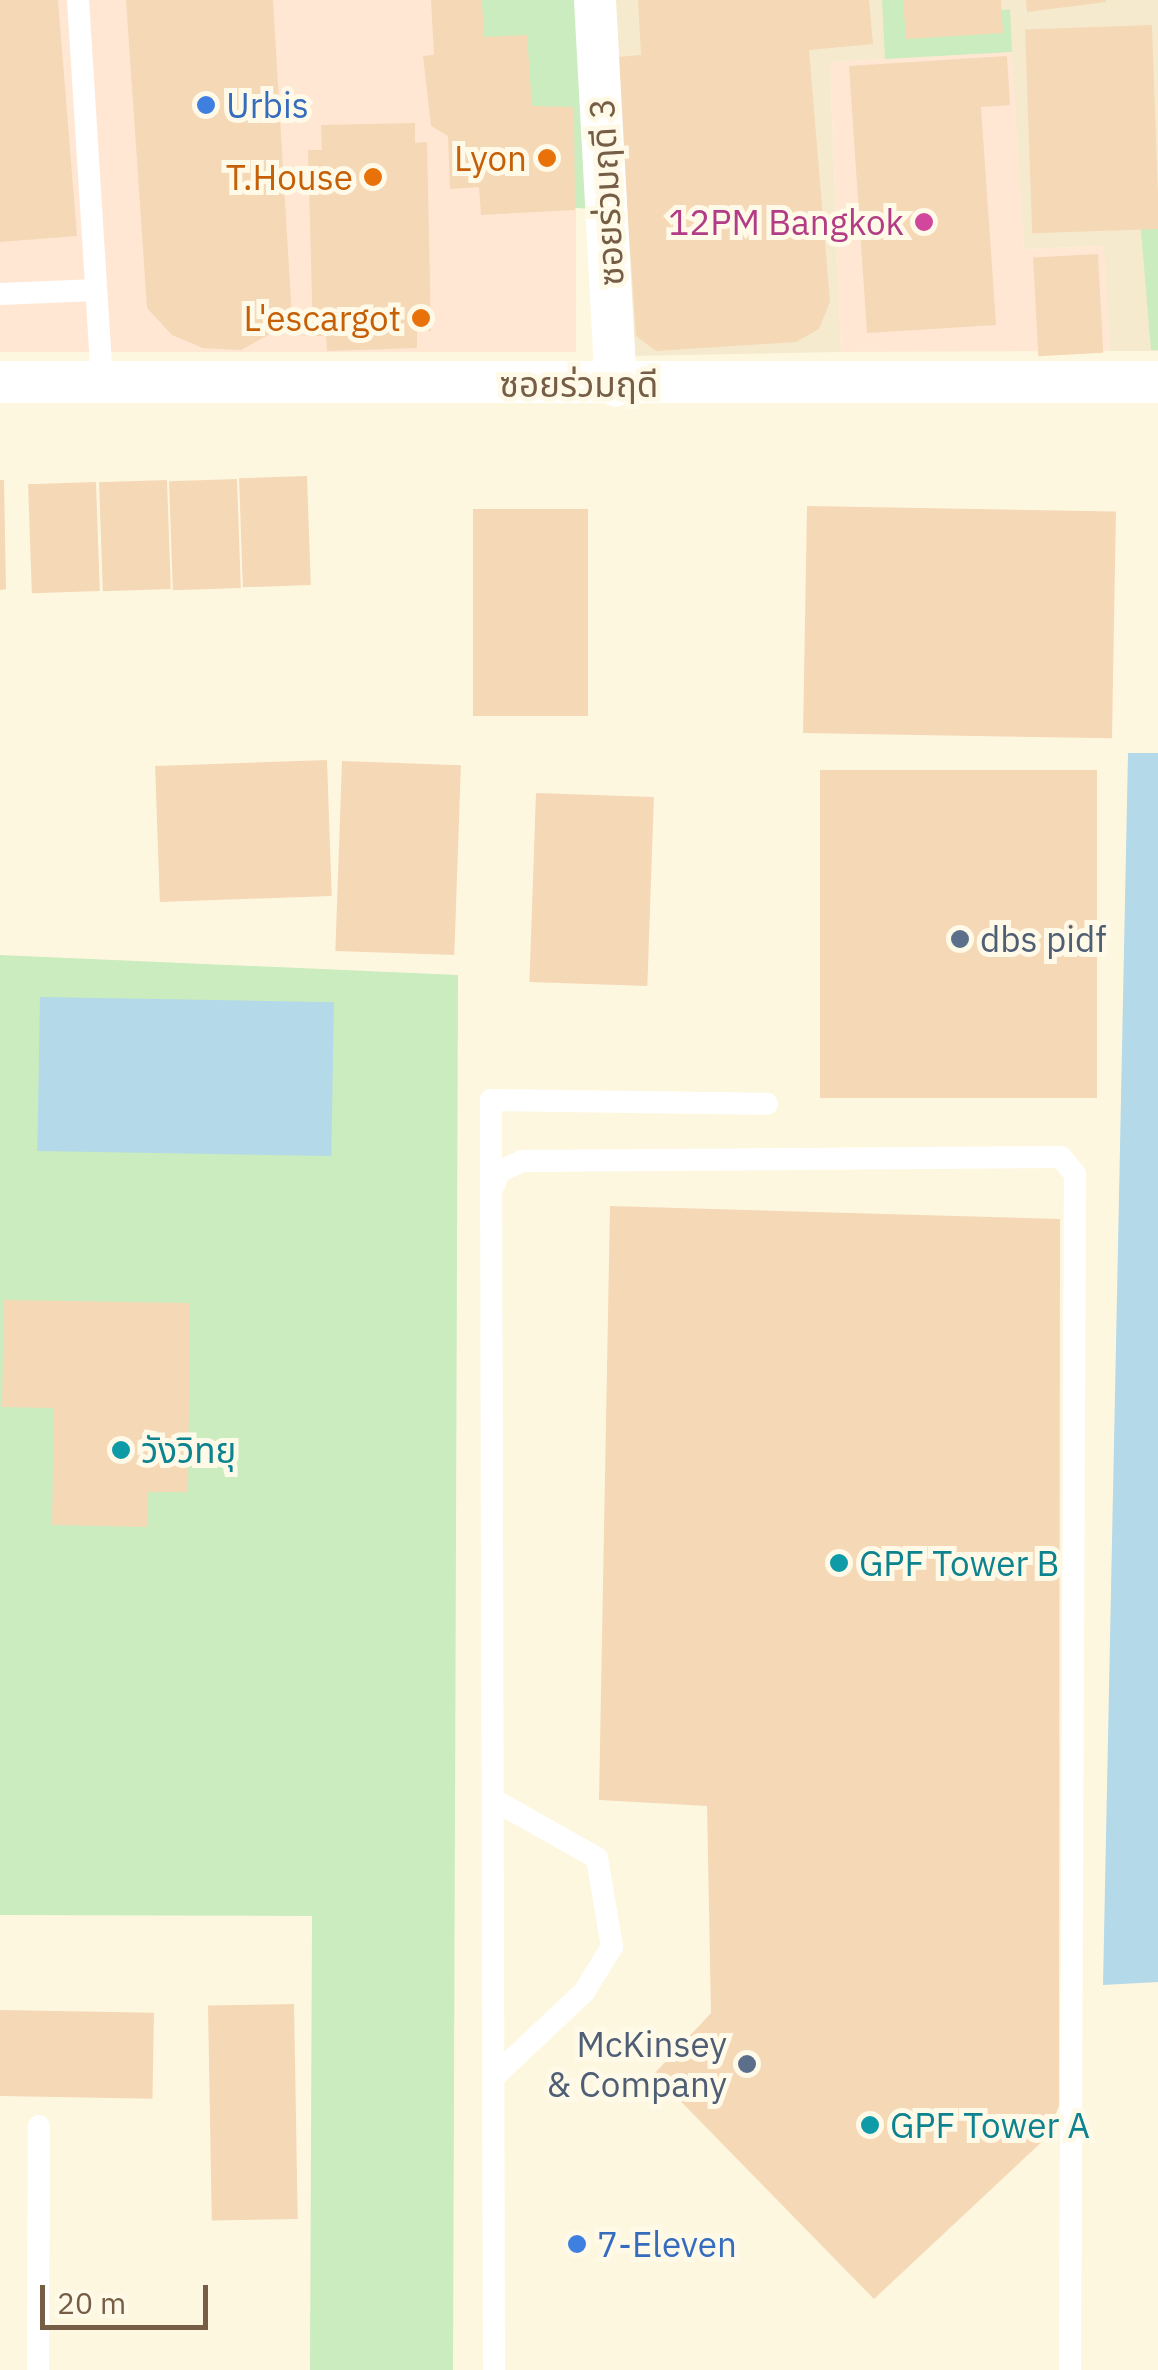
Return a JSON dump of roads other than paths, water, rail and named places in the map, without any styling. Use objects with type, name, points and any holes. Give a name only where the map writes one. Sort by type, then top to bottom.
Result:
[{"type":"street","name":"ซอยร่วมฤดี 3","points":[[595,0],[616,385]]},
{"type":"street","name":"ซอยร่วมฤดี","points":[[0,382],[1158,382]]},
{"type":"lane","points":[[78,0],[102,383]]},
{"type":"lane","points":[[0,294],[96,290]]},
{"type":"lane","points":[[494,2370],[492,1100],[767,1104]]},
{"type":"lane","points":[[492,1189],[500,1171],[522,1161],[1061,1156],[1075,1174],[1070,2370]]},
{"type":"lane","points":[[494,1800],[598,1858],[612,1947],[584,1992],[496,2074]]},
{"type":"lane","points":[[38,2370],[39,2126]]},
{"type":"water","points":[[1128,753],[1158,753],[1158,1982],[1103,1985]]},
{"type":"water","points":[[40,997],[334,1002],[331,1156],[37,1151]]},
{"type":"place","name":"Urbis","points":[[206,105]]},
{"type":"place","name":"Lyon","points":[[547,158]]},
{"type":"place","name":"T.House","points":[[373,177]]},
{"type":"place","name":"12PM Bangkok","points":[[924,222]]},
{"type":"place","name":"L'escargot","points":[[421,318]]},
{"type":"place","name":"dbs pidf","points":[[960,939]]},
{"type":"place","name":"วังวิทยุ","points":[[121,1450]]},
{"type":"place","name":"GPF Tower B","points":[[839,1563]]},
{"type":"place","name":"McKinsey & Company","points":[[747,2064]]},
{"type":"place","name":"GPF Tower A","points":[[870,2125]]},
{"type":"place","name":"7-Eleven","points":[[577,2244]]}]
